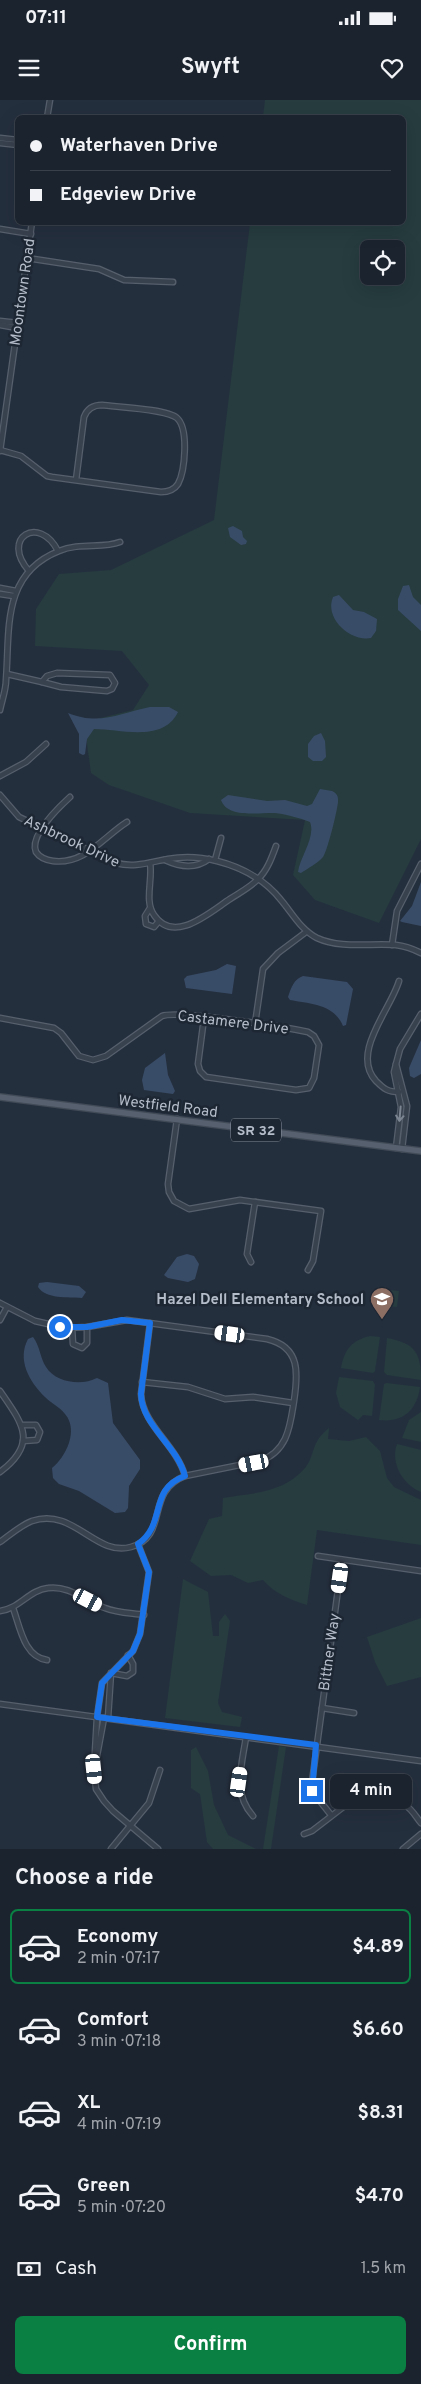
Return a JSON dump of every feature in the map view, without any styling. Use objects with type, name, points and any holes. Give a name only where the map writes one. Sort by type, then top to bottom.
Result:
[{"type":"main road","name":"Westfield Road","points":[[0,1097],[421,1151]]},
{"type":"street","points":[[48,115],[50,100]]},
{"type":"street","points":[[0,138],[15,140]]},
{"type":"street","points":[[0,142],[15,144]]},
{"type":"street","name":"Moontown Road","points":[[0,450],[32,225]]},
{"type":"street","points":[[0,229],[31,234]]},
{"type":"street","points":[[27,258],[99,270],[124,280],[173,282]]},
{"type":"street","points":[[0,320],[18,325]]},
{"type":"street","points":[[0,325],[18,325]]},
{"type":"street","points":[[0,450],[17,454],[47,476],[161,492],[174,489],[180,477],[185,440],[184,430],[180,422],[166,413],[102,405],[90,408],[85,414],[76,480]]},
{"type":"street","points":[[29,571],[20,562],[18,554],[19,543],[26,535],[36,532],[45,534],[58,551]]},
{"type":"street","points":[[0,710],[7,674],[9,620],[14,596],[29,571],[42,560],[58,551],[78,545],[120,542]]},
{"type":"street","points":[[0,588],[16,590]]},
{"type":"street","points":[[0,594],[14,596]]},
{"type":"street","points":[[7,674],[61,687],[106,691],[112,689],[114,683],[112,677],[106,675],[57,673],[47,676],[42,682]]},
{"type":"street","points":[[0,776],[26,762],[46,744]]},
{"type":"street","name":"Ashbrook Drive","points":[[0,795],[2,804],[20,816],[122,865],[134,866],[187,857],[215,860],[238,868],[258,879],[279,898],[306,932]]},
{"type":"street","points":[[70,797],[42,828],[34,845],[36,852],[43,858],[57,861],[71,861],[80,858],[127,822]]},
{"type":"street","points":[[215,860],[220,838]]},
{"type":"street","points":[[150,908],[159,921],[178,927],[192,924],[258,879],[276,846]]},
{"type":"street","points":[[164,860],[190,866],[203,864],[209,859]]},
{"type":"street","points":[[150,863],[152,877],[150,908],[144,916],[146,924],[154,927],[159,921]]},
{"type":"street","points":[[392,945],[397,910],[421,864]]},
{"type":"street","points":[[254,1024],[263,969],[278,953],[306,932],[332,942],[371,946],[392,945],[421,952]]},
{"type":"street","points":[[399,981],[394,999],[373,1033],[368,1062],[372,1077],[380,1085],[390,1092],[404,1090]]},
{"type":"street","name":"Castamere Drive","points":[[0,1018],[50,1026],[61,1033],[79,1056],[93,1060],[106,1056],[165,1015],[170,1014],[204,1018],[254,1024],[304,1031],[314,1036],[319,1045],[314,1078],[309,1088],[296,1090],[211,1079],[202,1074],[198,1058],[204,1018]]},
{"type":"street","points":[[399,1148],[401,1113],[394,1072],[400,1049],[421,1014]]},
{"type":"street","points":[[396,1064],[407,1106],[399,1148]]},
{"type":"street","points":[[177,1119],[168,1186],[174,1201],[189,1209],[236,1200],[321,1211],[313,1261],[308,1270]]},
{"type":"street","points":[[250,1262],[247,1254],[255,1202]]},
{"type":"street","points":[[0,1303],[36,1321],[72,1328],[122,1320],[267,1339],[279,1343],[290,1352],[296,1364],[297,1374],[294,1403],[287,1438],[280,1448],[269,1458],[254,1463],[185,1476],[176,1480],[164,1491],[153,1529],[138,1544],[125,1548],[110,1546],[66,1521],[49,1518],[29,1522],[0,1542]]},
{"type":"street","points":[[0,1320],[8,1307]]},
{"type":"street","points":[[150,1323],[141,1399],[144,1412],[179,1458],[185,1476]]},
{"type":"street","points":[[72,1328],[73,1344],[82,1348],[87,1343],[87,1327]]},
{"type":"street","points":[[142,1382],[188,1387],[225,1399],[253,1397],[294,1403]]},
{"type":"street","points":[[0,1391],[22,1426],[24,1441],[16,1458],[0,1472]]},
{"type":"street","points":[[0,1402],[5,1398]]},
{"type":"street","points":[[22,1426],[36,1426],[40,1432],[37,1440],[24,1441]]},
{"type":"street","points":[[138,1544],[149,1568],[144,1615],[138,1643],[102,1683],[97,1717],[94,1769],[96,1789],[113,1811],[158,1849]]},
{"type":"street","points":[[318,1556],[421,1571]]},
{"type":"street","name":"Bittner Way","points":[[331,1815],[312,1791],[316,1745],[342,1560]]},
{"type":"street","points":[[0,1611],[13,1608],[39,1590],[56,1587],[66,1589],[109,1610],[144,1615]]},
{"type":"street","points":[[13,1608],[30,1652],[37,1658],[47,1660]]},
{"type":"street","points":[[111,1673],[127,1676],[133,1672],[133,1664],[128,1655]]},
{"type":"street","points":[[94,1769],[106,1718],[111,1673]]},
{"type":"street","points":[[0,1704],[316,1745],[421,1761]]},
{"type":"street","points":[[322,1708],[354,1713]]},
{"type":"street","points":[[246,1737],[239,1788],[245,1807],[253,1816]]},
{"type":"street","points":[[111,1849],[149,1803],[160,1770]]},
{"type":"street","points":[[304,1834],[312,1831],[355,1798],[363,1796],[400,1801],[407,1806],[421,1823]]},
{"type":"street","points":[[403,1849],[421,1834]]},
{"type":"green space","points":[[265,100],[421,100],[421,839],[379,923],[315,900],[293,875],[305,820],[190,813],[109,785],[91,773],[84,722],[133,710],[149,685],[122,651],[35,646],[36,609],[59,574],[111,570],[214,520],[250,225],[406,225],[406,115],[263,115]]},
{"type":"green space","points":[[382,1289],[399,1291],[397,1307],[380,1305]]},
{"type":"green space","points":[[370,1336],[380,1337],[375,1371],[373,1373],[341,1368],[344,1356],[350,1347],[358,1340]]},
{"type":"green space","points":[[387,1338],[410,1346],[418,1356],[421,1380],[387,1375],[384,1372]]},
{"type":"green space","points":[[339,1377],[373,1381],[375,1385],[372,1416],[363,1415],[358,1420],[340,1407],[336,1393]]},
{"type":"green space","points":[[384,1384],[420,1387],[416,1402],[408,1413],[396,1419],[379,1420]]},
{"type":"green space","points":[[421,1412],[421,1442],[402,1438],[409,1420]]},
{"type":"green space","points":[[329,1428],[328,1439],[349,1441],[366,1437],[380,1451],[387,1478],[394,1487],[421,1500],[421,1545],[317,1530],[307,1605],[283,1596],[263,1580],[248,1583],[231,1575],[211,1576],[190,1561],[209,1519],[222,1516],[223,1498],[256,1493],[287,1483],[305,1468],[319,1439]]},
{"type":"green space","points":[[397,1444],[421,1450],[421,1492],[409,1484],[400,1473],[395,1459]]},
{"type":"green space","points":[[183,1579],[208,1592],[213,1636],[219,1636],[219,1622],[225,1614],[230,1621],[218,1703],[222,1712],[242,1717],[240,1727],[165,1718]]},
{"type":"green space","points":[[421,1618],[421,1677],[387,1686],[375,1662],[367,1637]]},
{"type":"green space","points":[[279,1746],[286,1747],[271,1849],[263,1849]]},
{"type":"green space","points":[[196,1747],[208,1771],[214,1805],[228,1835],[256,1849],[213,1849],[207,1842],[200,1794],[191,1788],[191,1750]]},
{"type":"water","points":[[233,526],[242,531],[243,537],[247,541],[246,544],[241,545],[230,537],[228,528]]},
{"type":"water","points":[[409,585],[413,597],[421,605],[421,631],[398,610],[398,599],[403,586]]},
{"type":"water","points":[[339,595],[353,610],[364,612],[377,619],[376,631],[371,638],[355,636],[341,627],[332,613],[331,605],[333,597]]},
{"type":"water","points":[[150,707],[169,707],[178,712],[171,722],[162,728],[152,731],[128,732],[94,729],[87,739],[85,754],[79,753],[79,734],[68,713],[79,717],[100,718]]},
{"type":"water","points":[[321,733],[325,741],[326,757],[322,761],[313,761],[308,757],[308,744],[314,736]]},
{"type":"water","points":[[320,789],[332,791],[337,795],[338,804],[335,819],[323,857],[301,873],[298,872],[299,866],[311,834],[310,822],[279,814],[237,812],[230,810],[221,800],[228,795],[267,801],[285,800],[307,806],[312,804]]},
{"type":"water","points":[[421,882],[421,926],[400,921],[412,906]]},
{"type":"water","points":[[227,964],[236,966],[232,994],[186,988],[184,979],[187,976],[216,970]]},
{"type":"water","points":[[303,976],[347,982],[353,989],[346,1025],[343,1026],[334,1013],[328,1009],[314,1004],[290,1000],[288,997],[293,984]]},
{"type":"water","points":[[421,1040],[421,1074],[414,1078],[410,1076],[409,1068]]},
{"type":"water","points":[[165,1053],[168,1075],[175,1091],[173,1094],[144,1090],[142,1080],[145,1068]]},
{"type":"water","points":[[187,1254],[194,1256],[199,1264],[195,1279],[188,1282],[168,1278],[164,1275],[177,1257]]},
{"type":"water","points":[[47,1282],[79,1286],[86,1292],[82,1298],[46,1294],[38,1287],[39,1283]]},
{"type":"water","points":[[33,1337],[46,1367],[56,1377],[70,1382],[84,1382],[97,1378],[108,1383],[113,1423],[140,1460],[140,1469],[129,1486],[128,1508],[125,1512],[115,1513],[79,1491],[59,1484],[53,1478],[52,1468],[66,1450],[71,1435],[71,1428],[65,1414],[39,1391],[26,1370],[24,1362],[25,1347],[28,1339]]},
{"type":"place","name":"Hazel Dell Elementary School","points":[[382,1320]]},
{"type":"route","points":[[60,1327],[87,1327],[122,1320],[150,1323],[141,1394],[142,1406],[144,1412],[179,1458],[185,1476],[176,1480],[164,1491],[160,1500],[155,1526],[148,1537],[138,1544],[149,1568],[138,1643],[133,1651],[102,1683],[97,1717],[316,1745],[312,1791]]}]
